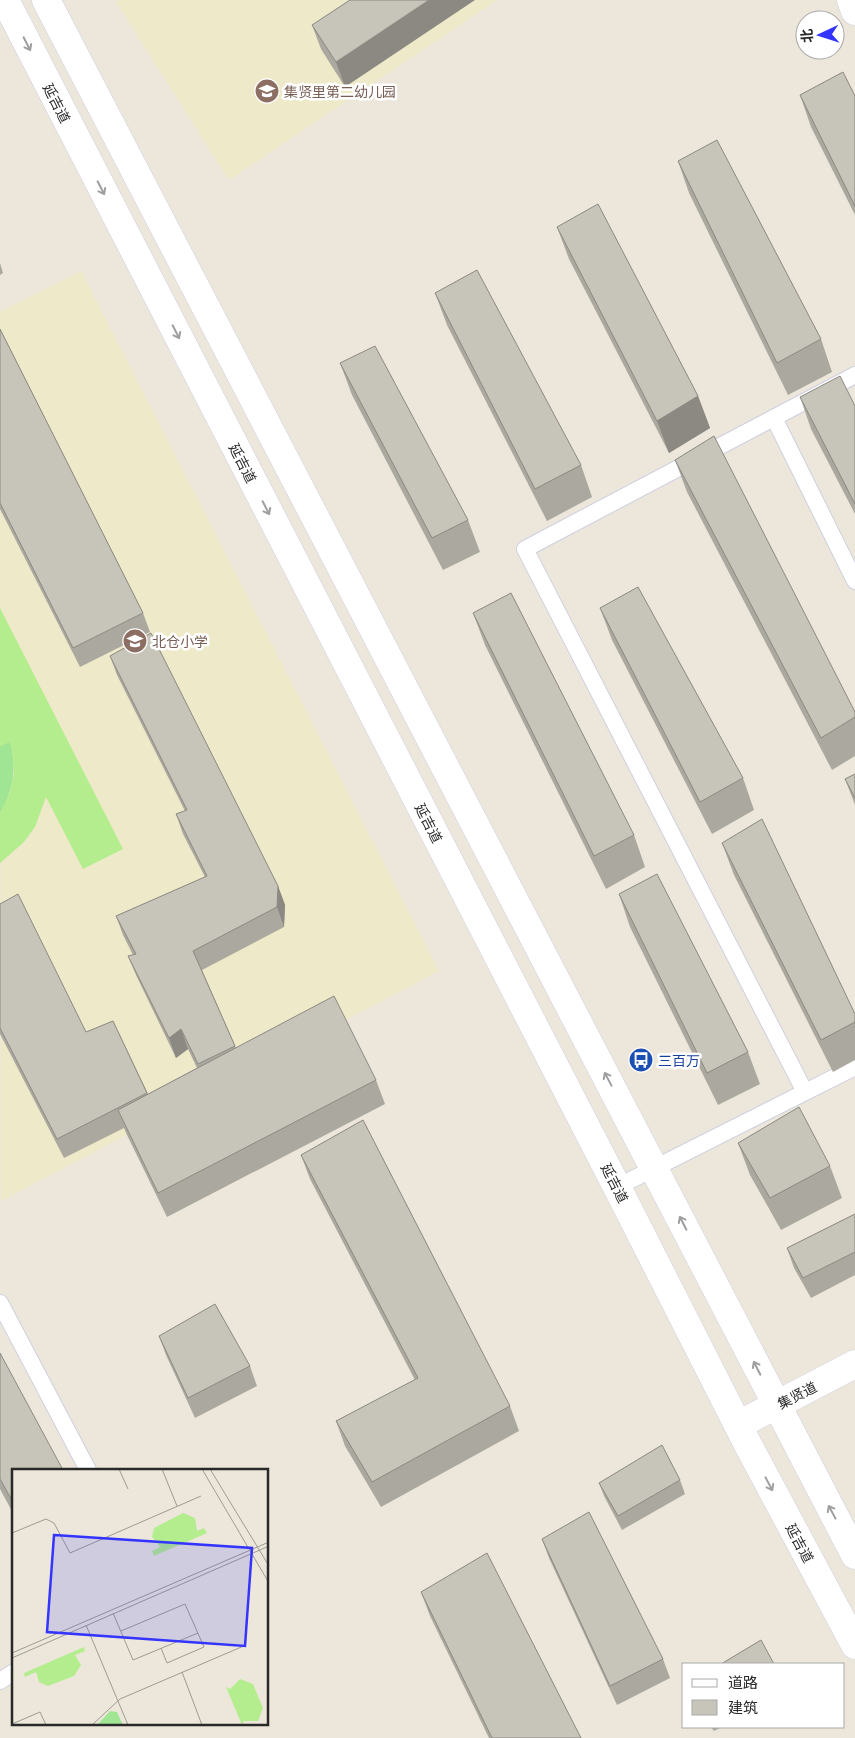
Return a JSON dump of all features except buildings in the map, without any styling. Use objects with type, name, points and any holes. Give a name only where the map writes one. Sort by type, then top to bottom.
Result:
[{"type":"main road","points":[[6,15],[39,0]]},
{"type":"main road","points":[[46,0],[855,1555]]},
{"type":"main road","points":[[853,1],[855,11]]},
{"type":"main road","name":"延吉道","points":[[6,15],[617,1187],[742,1433],[855,1645]]},
{"type":"main road","name":"集贤道","points":[[742,1433],[781,1413],[855,1364]]},
{"type":"main road","name":"集贤道","points":[[781,1413],[855,1385]]},
{"type":"lane","points":[[805,1092],[525,549],[855,375]]},
{"type":"lane","points":[[774,418],[855,581]]},
{"type":"lane","points":[[617,1187],[855,1067]]},
{"type":"lane","points":[[0,1302],[87,1469]]},
{"type":"lane","points":[[0,1680],[12,1673]]},
{"type":"shaded area","name":"集贤里第二幼儿园","points":[[119,0],[497,0],[229,180],[116,2]]},
{"type":"shaded area","name":"北仓小学","points":[[81,271],[439,971],[1,1201],[0,312]]},
{"type":"green space","points":[[0,608],[123,849],[83,869],[46,797],[35,827],[23,843],[0,863],[0,813],[10,793],[14,774],[13,753],[10,742],[0,746]]},
{"type":"green space","points":[[10,741],[14,769],[13,778],[8,796],[0,813],[0,746]]},
{"type":"place","name":"集贤里第二幼儿园","points":[[267,91]]},
{"type":"place","name":"北仓小学","points":[[135,641]]},
{"type":"place","name":"三百万","points":[[641,1060]]}]
